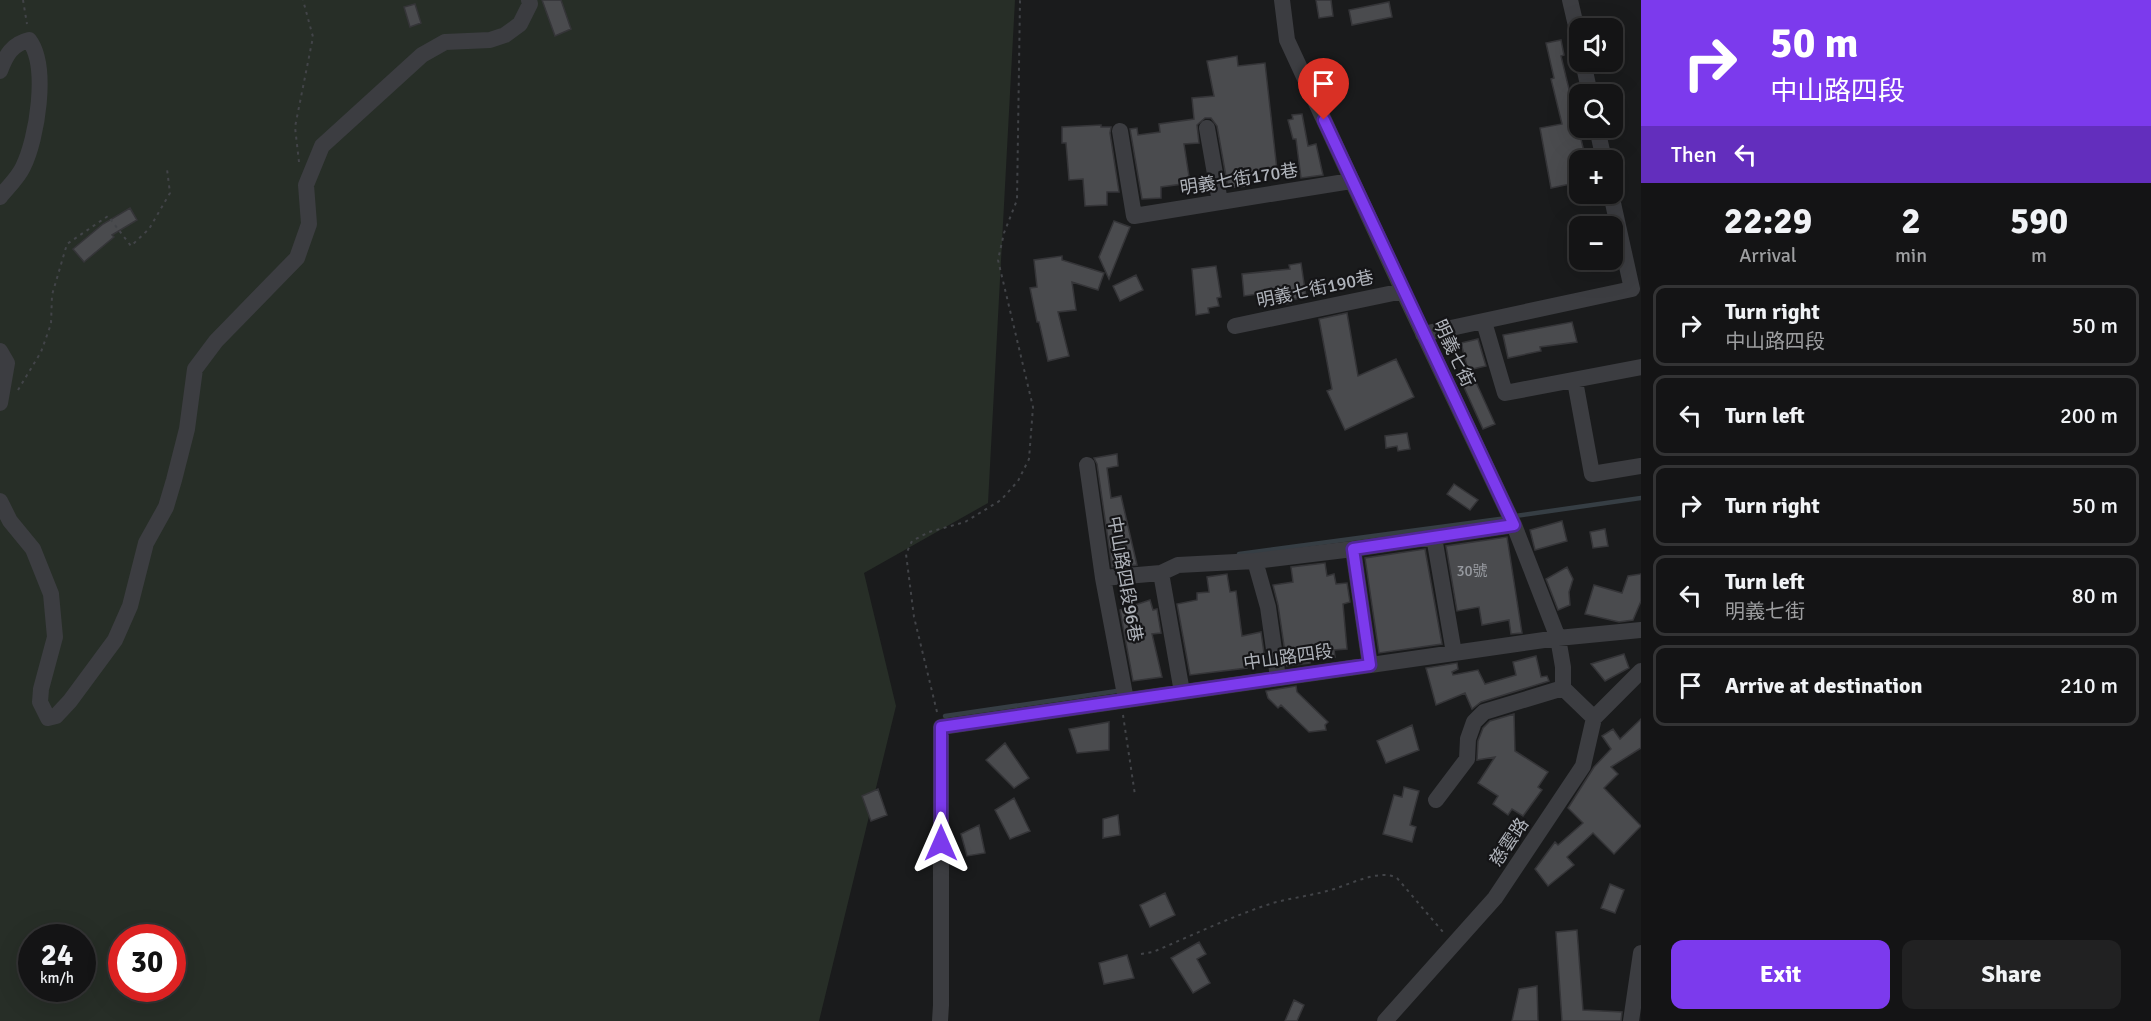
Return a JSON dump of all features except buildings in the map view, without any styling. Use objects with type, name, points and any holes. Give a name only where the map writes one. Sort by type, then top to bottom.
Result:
[{"type":"street","points":[[0,501],[10,521],[33,549],[51,594],[55,637],[41,689],[40,702],[48,718],[56,716],[115,640],[130,606],[146,543],[166,507],[174,480],[187,429],[195,369],[216,341],[297,258],[309,224],[306,184],[322,146],[422,55],[445,42],[490,40],[505,35],[520,24],[530,4],[529,0]]},
{"type":"street","name":"明義七街","points":[[1282,0],[1287,40],[1351,181],[1512,520],[1558,638],[1563,667],[1563,688]]},
{"type":"street","points":[[1570,0],[1574,18]]},
{"type":"street","points":[[0,71],[5,57],[17,42],[29,40],[36,48],[41,88],[32,142],[23,168],[0,197]]},
{"type":"street","points":[[1208,128],[1220,202]]},
{"type":"street","name":"明義七街170巷","points":[[1120,131],[1134,216],[1351,181]]},
{"type":"street","points":[[1423,334],[1636,289],[1614,204]]},
{"type":"street","name":"明義七街190巷","points":[[1235,326],[1403,291]]},
{"type":"street","points":[[1484,322],[1505,393],[1641,367]]},
{"type":"street","points":[[0,351],[7,363],[0,403]]},
{"type":"street","points":[[1575,381],[1592,474],[1641,466]]},
{"type":"street","name":"中山路四段96巷","points":[[1087,465],[1124,700]]},
{"type":"street","points":[[1103,578],[1161,573],[1178,565],[1255,561],[1353,549],[1434,537],[1512,520]]},
{"type":"street","points":[[1434,537],[1454,652]]},
{"type":"street","points":[[1353,549],[1370,665]]},
{"type":"street","points":[[1255,561],[1268,607],[1278,678]]},
{"type":"street","points":[[1161,573],[1182,692]]},
{"type":"street","name":"中山路四段","points":[[941,727],[1454,652],[1641,630]]},
{"type":"street","points":[[1436,800],[1467,759],[1468,739],[1474,722],[1484,712],[1563,688],[1594,718],[1641,671]]},
{"type":"street","name":"慈雲路","points":[[1385,1021],[1495,898],[1583,766],[1594,718]]},
{"type":"street","points":[[940,1021],[941,727]]},
{"type":"street","points":[[1631,1021],[1641,953]]},
{"type":"path","points":[[23,0],[29,40]]},
{"type":"path","points":[[303,0],[313,37],[295,127],[297,156],[306,184]]},
{"type":"path","points":[[941,727],[914,617],[906,554],[912,541],[928,532],[965,522],[1001,500],[1018,481],[1029,459],[1033,407],[998,260],[1004,233],[1017,201],[1020,0]]},
{"type":"path","points":[[16,394],[41,352],[51,324],[52,294],[67,244],[108,216],[131,246],[149,229],[170,193],[167,169]]},
{"type":"path","points":[[1124,700],[1135,795]]},
{"type":"path","points":[[1141,954],[1153,952],[1272,904],[1302,895],[1324,892],[1378,874],[1390,874],[1397,878],[1454,945]]},
{"type":"shaded area","points":[[0,0],[1015,0],[988,503],[864,573],[896,706],[819,1021],[0,1021]]},
{"type":"waterway","points":[[1515,516],[1641,498]]},
{"type":"waterway","points":[[1239,554],[1507,518]]},
{"type":"waterway","points":[[945,716],[1117,691],[1119,688]]},
{"type":"route","points":[[941,843],[941,727],[1370,665],[1353,549],[1514,525],[1324,120]]}]
